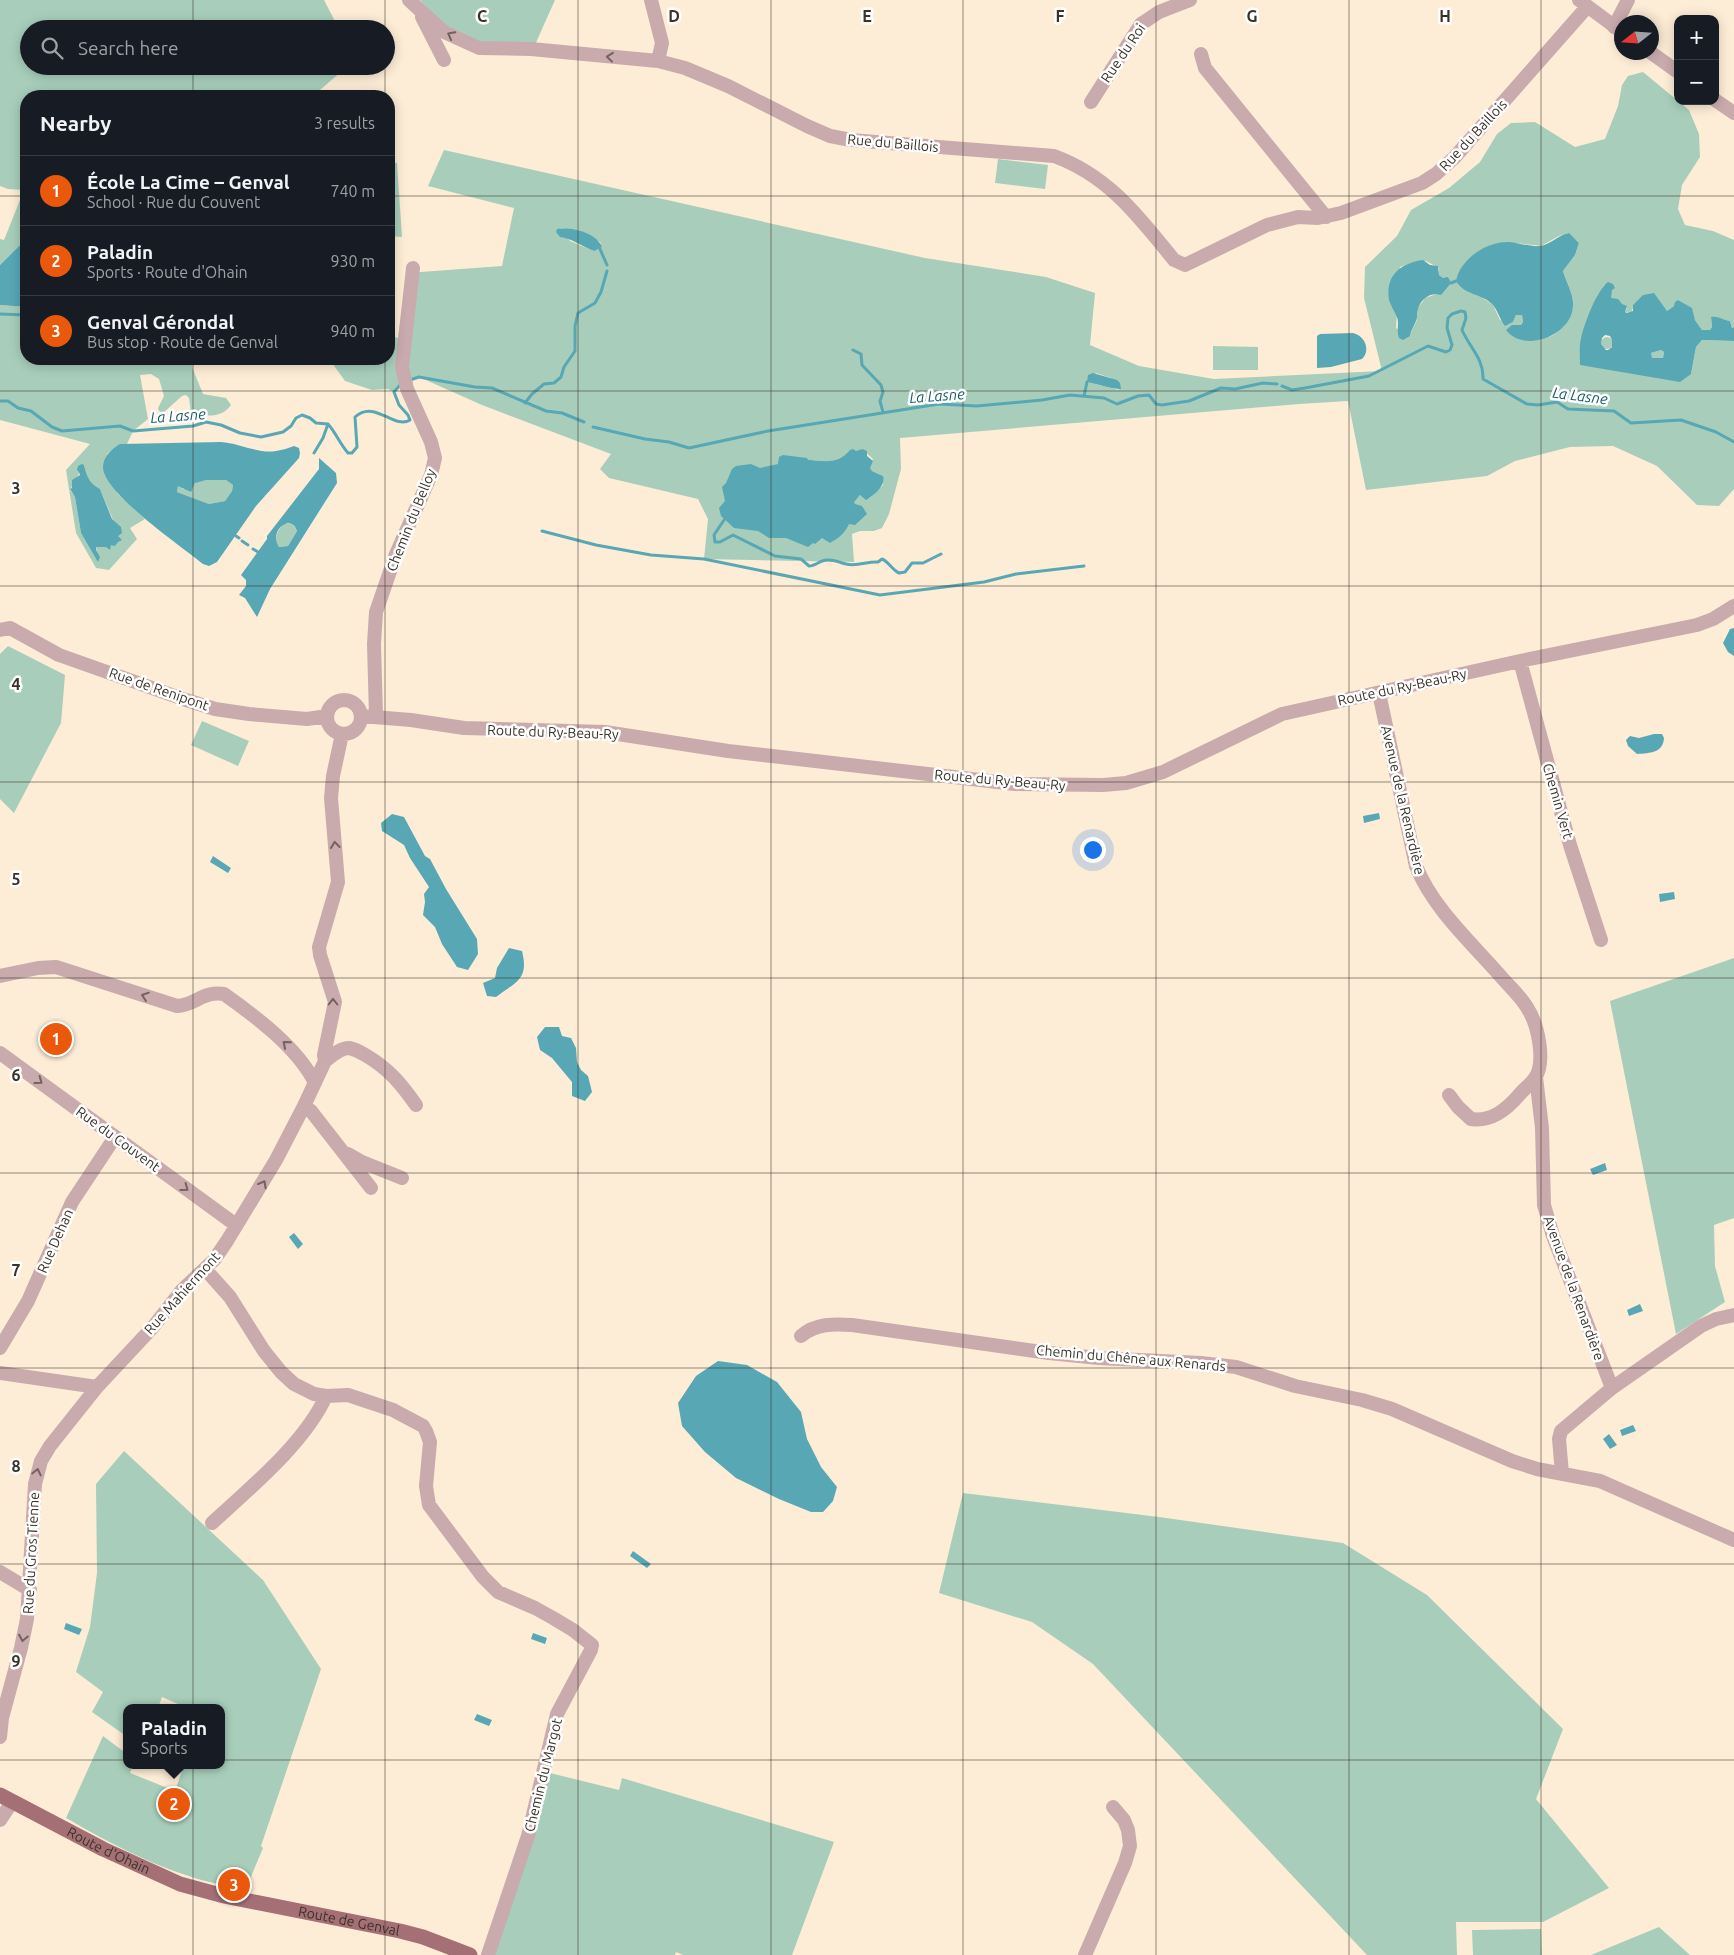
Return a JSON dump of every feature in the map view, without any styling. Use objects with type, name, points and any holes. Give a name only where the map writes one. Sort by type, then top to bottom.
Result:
[{"type":"main road","name":"Route d'Ohain","points":[[6,1798],[150,1872],[180,1884],[224,1896]]},
{"type":"main road","name":"Route de Genval","points":[[224,1896],[400,1931],[423,1937],[470,1955]]},
{"type":"street","points":[[651,0],[662,43],[658,61]]},
{"type":"street","name":"Rue du Roi","points":[[1091,102],[1141,24],[1159,12],[1190,0]]},
{"type":"street","points":[[1623,15],[1628,0]]},
{"type":"street","points":[[1583,3],[1614,26]]},
{"type":"street","name":"Rue du Baillois","points":[[414,4],[444,32],[478,48],[531,50],[658,61],[702,74],[830,136],[851,140],[1054,156],[1068,162],[1114,191],[1174,260],[1185,265],[1267,225],[1298,217],[1326,217],[1422,183],[1446,166],[1534,69],[1583,3]]},
{"type":"street","points":[[414,4],[444,60]]},
{"type":"street","points":[[1201,54],[1205,68],[1326,217]]},
{"type":"street","points":[[1659,58],[1674,69]]},
{"type":"street","points":[[1719,103],[1734,113]]},
{"type":"street","name":"Chemin du Belloy","points":[[376,716],[374,644],[376,612],[396,554],[431,475],[435,458],[431,442],[407,389],[402,367],[413,268]]},
{"type":"street","name":"Route du Ry-Beau-Ry","points":[[361,716],[411,720],[464,728],[605,732],[728,751],[1016,784],[1102,785],[1126,783],[1163,772],[1282,714],[1520,661],[1697,625],[1713,619],[1734,606]]},
{"type":"street","name":"Rue de Renipont","points":[[0,630],[10,628],[59,655],[215,709],[307,719],[327,716]]},
{"type":"street","name":"Chemin Vert","points":[[1520,661],[1570,845],[1601,940]]},
{"type":"street","name":"Avenue de la Renardière","points":[[1378,693],[1419,872],[1431,895],[1443,910],[1527,1006],[1537,1027],[1540,1046],[1536,1077],[1542,1128],[1544,1205],[1552,1236],[1612,1388]]},
{"type":"street","points":[[341,700],[347,700],[357,705],[361,716],[361,721],[356,729],[342,734],[331,728],[327,716],[331,705],[341,700]]},
{"type":"street","name":"Rue Mahiermont","points":[[97,1387],[153,1327],[182,1290],[205,1270],[227,1241],[259,1190],[304,1106],[325,1061],[324,1056],[334,1002],[320,955],[320,947],[338,882],[331,798],[333,776],[342,734]]},
{"type":"street","points":[[0,976],[38,968],[56,967],[177,1006],[187,1004],[206,994],[224,994],[295,1052],[315,1083]]},
{"type":"street","points":[[325,1061],[343,1049],[350,1048],[359,1052],[394,1075],[416,1105]]},
{"type":"street","name":"Rue du Couvent","points":[[0,1053],[236,1225]]},
{"type":"street","points":[[1449,1095],[1458,1108],[1471,1118],[1487,1119],[1502,1112],[1536,1077]]},
{"type":"street","points":[[304,1106],[311,1111],[371,1188]]},
{"type":"street","name":"Rue Dehan","points":[[0,1348],[28,1301],[72,1202],[115,1137]]},
{"type":"street","points":[[343,1151],[362,1162],[402,1178]]},
{"type":"street","points":[[205,1270],[230,1297],[264,1351],[281,1372],[294,1384],[326,1396],[317,1415],[277,1463],[212,1524]]},
{"type":"street","points":[[1562,1473],[1560,1434],[1612,1388],[1694,1330],[1716,1320],[1734,1316]]},
{"type":"street","name":"Chemin du Chêne aux Renards","points":[[801,1336],[806,1331],[819,1326],[830,1324],[852,1325],[1058,1354],[1223,1364],[1308,1390],[1362,1400],[1392,1409],[1512,1461],[1600,1481],[1734,1540]]},
{"type":"street","points":[[0,1373],[97,1387]]},
{"type":"street","name":"Rue du Gros Tienne","points":[[0,1737],[2,1718],[27,1619],[34,1492],[38,1466],[50,1446],[97,1387]]},
{"type":"street","name":"Chemin du Margot","points":[[326,1396],[348,1395],[394,1410],[423,1426],[430,1442],[426,1486],[429,1505],[483,1577],[498,1592],[553,1618],[573,1630],[592,1646],[557,1714],[528,1836],[488,1955]]},
{"type":"street","points":[[0,1572],[30,1590]]},
{"type":"street","points":[[0,1820],[6,1798]]},
{"type":"street","points":[[1086,1955],[1125,1864],[1130,1846],[1128,1830],[1124,1820],[1113,1807]]},
{"type":"green space","points":[[0,0],[324,0],[334,20],[20,20],[20,75],[337,75],[320,90],[20,90],[20,190],[0,186]]},
{"type":"green space","points":[[420,0],[555,0],[534,47],[486,44],[445,27]]},
{"type":"green space","points":[[1643,72],[1674,98],[1674,105],[1683,105],[1689,110],[1699,134],[1700,157],[1682,185],[1678,209],[1685,225],[1713,231],[1734,240],[1734,328],[1732,328],[1730,321],[1711,317],[1712,327],[1710,330],[1702,330],[1695,320],[1691,308],[1678,300],[1667,311],[1661,306],[1633,308],[1631,313],[1625,312],[1627,308],[1610,298],[1612,289],[1604,285],[1597,296],[1581,338],[1580,365],[1691,374],[1696,347],[1702,340],[1734,341],[1734,489],[1719,506],[1697,505],[1657,466],[1613,446],[1570,447],[1515,461],[1487,476],[1366,490],[1348,401],[900,438],[901,469],[889,514],[882,528],[852,534],[854,562],[704,559],[708,519],[698,499],[609,478],[600,469],[611,454],[482,405],[419,377],[401,384],[394,392],[388,389],[372,390],[345,381],[334,365],[395,365],[395,337],[398,338],[407,273],[502,266],[514,208],[428,186],[444,150],[925,258],[1046,277],[1095,293],[1090,345],[1139,366],[1214,379],[1382,371],[1364,298],[1365,267],[1397,236],[1411,210],[1449,188],[1480,162],[1497,134],[1511,123],[1535,122],[1575,147],[1605,139],[1618,106],[1622,85],[1628,76]],"holes":[[[560,228],[587,233],[601,243],[594,251],[570,241]],[[1568,233],[1579,243],[1575,255],[1563,271],[1573,301],[1572,312],[1559,331],[1553,335],[1540,337],[1512,325],[1521,325],[1523,322],[1522,315],[1516,315],[1513,322],[1509,324],[1500,320],[1493,305],[1483,298],[1517,243],[1541,246]],[[1417,261],[1426,261],[1439,268],[1439,275],[1443,278],[1437,294],[1425,298],[1416,311],[1417,320],[1410,336],[1396,328],[1400,267]],[[1096,373],[1111,378],[1119,390],[1087,382]],[[862,449],[873,459],[869,468],[883,476],[883,485],[870,498],[860,495],[856,499],[813,460],[830,463]]]},
{"type":"green space","points":[[998,159],[1048,165],[1045,189],[995,183]]},
{"type":"green space","points":[[395,163],[397,163],[402,237],[395,236]]},
{"type":"green space","points":[[20,200],[20,245],[0,265],[0,239],[4,240]]},
{"type":"green space","points":[[0,305],[20,307],[20,365],[192,365],[203,394],[226,398],[231,405],[223,413],[213,415],[191,413],[189,398],[186,395],[182,396],[163,413],[158,408],[164,396],[159,379],[151,374],[140,375],[148,419],[133,431],[127,444],[115,447],[107,454],[117,493],[145,519],[130,528],[137,539],[109,570],[96,568],[76,533],[66,470],[90,444],[0,420]],"holes":[[[84,465],[87,477],[92,485],[100,489],[119,534],[111,545],[96,547],[98,561],[81,533],[75,497],[70,490]]]},
{"type":"green space","points":[[1609,337],[1612,338],[1612,348],[1605,349],[1602,348],[1601,341],[1602,338]]},
{"type":"green space","points":[[1213,346],[1258,347],[1258,370],[1213,370]]},
{"type":"green space","points":[[1661,350],[1664,352],[1663,358],[1652,358],[1651,353]]},
{"type":"green space","points":[[226,480],[233,485],[232,491],[225,501],[209,504],[177,492],[178,486],[181,486],[183,489],[193,486],[197,481]]},
{"type":"green space","points":[[292,523],[297,531],[288,546],[279,547],[277,540],[278,532],[284,524]]},
{"type":"green space","points":[[8,646],[65,675],[61,723],[14,813],[0,799],[0,654]]},
{"type":"green space","points":[[202,721],[249,741],[238,766],[191,745]]},
{"type":"green space","points":[[1734,958],[1734,1218],[1714,1225],[1715,1266],[1725,1302],[1676,1334],[1610,1001]]},
{"type":"green space","points":[[124,1451],[263,1580],[321,1669],[261,1846],[263,1848],[247,1886],[218,1884],[190,1877],[118,1846],[66,1818],[103,1736],[123,1751],[123,1769],[132,1769],[130,1773],[175,1791],[183,1769],[225,1769],[225,1704],[178,1704],[162,1697],[159,1704],[123,1704],[123,1734],[92,1712],[103,1692],[76,1672],[90,1627],[97,1573],[96,1484]]},
{"type":"green space","points":[[963,1493],[1159,1517],[1343,1543],[1427,1595],[1563,1729],[1536,1799],[1609,1888],[1543,1922],[1456,1922],[1457,1955],[1367,1955],[1093,1664],[1032,1622],[939,1593]]},
{"type":"green space","points":[[550,1773],[619,1790],[622,1778],[834,1842],[792,1955],[683,1955],[676,1952],[675,1955],[487,1955],[528,1828]]},
{"type":"green space","points":[[1659,1927],[1690,1955],[1591,1955]]},
{"type":"green space","points":[[1541,1929],[1542,1955],[1473,1955],[1472,1930]]},
{"type":"water","points":[[557,229],[576,230],[589,234],[602,247],[594,251],[560,237],[556,232]]},
{"type":"water","points":[[1569,233],[1579,243],[1575,255],[1563,271],[1572,297],[1571,316],[1565,325],[1546,338],[1535,341],[1514,337],[1506,330],[1512,325],[1521,325],[1523,322],[1522,315],[1516,315],[1513,322],[1505,326],[1489,301],[1464,289],[1456,281],[1463,265],[1484,248],[1501,242],[1540,246]]},
{"type":"water","points":[[20,245],[20,307],[0,305],[0,265]]},
{"type":"water","points":[[1423,260],[1430,265],[1438,266],[1439,275],[1443,278],[1448,277],[1451,283],[1441,295],[1430,295],[1421,302],[1417,310],[1417,320],[1410,336],[1403,340],[1399,338],[1398,320],[1389,300],[1388,291],[1392,277],[1396,272],[1408,264]]},
{"type":"water","points":[[1608,282],[1613,284],[1615,288],[1612,290],[1611,298],[1618,299],[1627,306],[1625,312],[1627,313],[1633,311],[1633,305],[1643,295],[1654,293],[1667,311],[1678,300],[1692,308],[1695,320],[1702,330],[1710,330],[1712,327],[1711,317],[1730,321],[1732,328],[1734,328],[1734,341],[1702,340],[1696,347],[1691,374],[1680,382],[1580,365],[1580,344],[1583,332],[1592,308]],"holes":[[[1605,335],[1610,336],[1612,340],[1612,347],[1608,350],[1601,344],[1602,338]],[[1661,350],[1664,352],[1663,358],[1652,358],[1651,353]]]},
{"type":"water","points":[[1353,333],[1361,337],[1365,344],[1366,352],[1362,359],[1331,367],[1317,368],[1317,336],[1320,334]]},
{"type":"water","points":[[1093,373],[1117,380],[1120,383],[1121,389],[1087,382],[1088,375]]},
{"type":"water","points":[[221,442],[269,452],[294,446],[299,448],[300,453],[299,458],[256,506],[217,562],[209,566],[203,564],[146,519],[117,492],[107,479],[103,468],[104,460],[120,444]],"holes":[[[206,480],[226,480],[233,485],[232,491],[225,501],[209,504],[177,492],[178,486],[191,492],[195,483]]]},
{"type":"water","points":[[853,449],[856,451],[862,449],[867,451],[867,456],[873,461],[870,468],[872,471],[883,476],[883,483],[876,493],[866,500],[860,495],[854,502],[862,506],[867,514],[855,525],[849,524],[841,535],[830,543],[822,538],[808,547],[786,538],[769,538],[758,531],[734,528],[721,516],[719,508],[725,501],[722,487],[726,483],[732,469],[736,466],[751,464],[760,468],[778,464],[779,457],[783,455],[807,458],[808,460],[831,461],[841,458]]},
{"type":"water","points":[[319,458],[336,473],[337,483],[270,589],[257,617],[245,598],[239,595],[246,586],[246,580],[241,575],[267,539],[267,536],[319,469]],"holes":[[[290,523],[294,525],[297,531],[288,546],[279,547],[276,539],[277,532],[284,524]]]},
{"type":"water","points":[[82,464],[91,482],[100,489],[112,519],[121,527],[122,533],[118,536],[122,540],[115,546],[111,545],[110,550],[106,547],[96,547],[100,557],[98,562],[81,533],[75,497],[70,489],[72,488],[72,480],[80,475],[77,470],[78,466]]},
{"type":"water","points":[[1734,628],[1734,656],[1728,652],[1723,643],[1730,629]]},
{"type":"water","points":[[1662,734],[1664,738],[1661,747],[1651,752],[1637,754],[1628,746],[1626,740],[1630,736],[1639,738]]},
{"type":"water","points":[[1379,813],[1380,819],[1364,823],[1363,816]]},
{"type":"water","points":[[392,814],[404,817],[425,856],[430,859],[477,939],[478,954],[468,970],[457,967],[442,944],[435,927],[423,915],[424,894],[429,887],[404,845],[382,831],[381,823]]},
{"type":"water","points":[[213,856],[231,868],[228,873],[210,862]]},
{"type":"water","points":[[1674,892],[1675,899],[1660,902],[1659,894]]},
{"type":"water","points":[[509,948],[522,951],[524,968],[520,979],[496,997],[487,996],[483,983],[495,978],[497,968]]},
{"type":"water","points":[[545,1027],[559,1027],[562,1036],[571,1038],[576,1048],[577,1062],[581,1070],[588,1076],[592,1092],[585,1101],[572,1096],[572,1082],[552,1058],[540,1050],[537,1037]]},
{"type":"water","points":[[1605,1163],[1607,1170],[1593,1175],[1590,1169]]},
{"type":"water","points":[[294,1233],[303,1244],[298,1249],[289,1237]]},
{"type":"water","points":[[1640,1304],[1643,1311],[1629,1316],[1627,1310]]},
{"type":"water","points":[[718,1361],[747,1365],[777,1382],[801,1412],[807,1439],[821,1467],[837,1487],[833,1501],[823,1512],[811,1512],[736,1478],[705,1452],[682,1426],[678,1403],[696,1376]]},
{"type":"water","points":[[1633,1425],[1636,1431],[1622,1436],[1620,1430]]},
{"type":"water","points":[[1609,1434],[1617,1445],[1610,1449],[1603,1439]]},
{"type":"water","points":[[633,1551],[651,1564],[647,1568],[630,1556]]},
{"type":"water","points":[[66,1623],[82,1629],[79,1635],[64,1629]]},
{"type":"water","points":[[533,1633],[547,1638],[545,1644],[531,1639]]},
{"type":"water","points":[[477,1714],[492,1720],[489,1726],[474,1720]]},
{"type":"waterway","points":[[600,249],[607,265]]},
{"type":"waterway","points":[[525,403],[544,384],[554,383],[561,377],[564,367],[575,351],[575,326],[578,313],[595,303],[601,292],[607,271]]},
{"type":"waterway","points":[[1451,283],[1456,281]]},
{"type":"waterway","name":"La Lasne","points":[[1282,386],[1292,390],[1369,376],[1428,346],[1446,352],[1450,350],[1452,345],[1447,328],[1448,318],[1452,314],[1461,311],[1465,312],[1466,318],[1462,330],[1479,359],[1483,379],[1527,404],[1538,405],[1557,402],[1568,409],[1614,411],[1631,423],[1681,420],[1716,432],[1734,442]]},
{"type":"waterway","points":[[0,314],[20,315]]},
{"type":"waterway","points":[[853,350],[861,354],[862,365],[881,385],[883,392],[880,401],[883,412]]},
{"type":"waterway","name":"La Lasne","points":[[410,380],[419,377],[475,387],[492,388],[546,411],[562,413],[584,422]]},
{"type":"waterway","points":[[1084,396],[1087,382]]},
{"type":"waterway","name":"La Lasne","points":[[593,427],[645,439],[669,442],[689,448],[768,431],[939,404],[977,406],[1042,400],[1070,395],[1104,398],[1117,404],[1138,396],[1149,395],[1156,404],[1162,405],[1189,401],[1221,388],[1235,389],[1263,383],[1277,384]]},
{"type":"waterway","name":"La Lasne","points":[[0,401],[8,401],[18,408],[31,411],[52,427],[62,431],[120,426],[133,431],[193,426],[206,422],[221,425],[240,433],[261,437],[283,432],[291,426],[296,418],[302,415],[316,423],[328,424],[348,453],[352,453],[357,447],[355,417],[362,412],[370,411],[397,421],[404,422],[410,420],[399,405],[394,392],[401,384]]},
{"type":"waterway","points":[[314,453],[323,438],[328,424]]},
{"type":"waterway","points":[[724,520],[714,535],[715,542],[720,542],[733,535],[775,556],[801,559],[809,566],[827,560],[854,565],[878,562],[882,559],[899,573],[905,572],[912,563],[923,563],[941,554]]},
{"type":"waterway","points":[[542,531],[596,545],[651,555],[704,559],[880,595],[984,582],[1016,574],[1084,566]]},
{"type":"waterway","points":[[242,541],[248,545]]},
{"type":"waterway","points":[[253,549],[258,552]]},
{"type":"place","name":"École La Cime – Genval","points":[[56,1039]]},
{"type":"place","name":"Paladin","points":[[174,1804]]},
{"type":"place","name":"Genval Gérondal","points":[[234,1885]]}]
